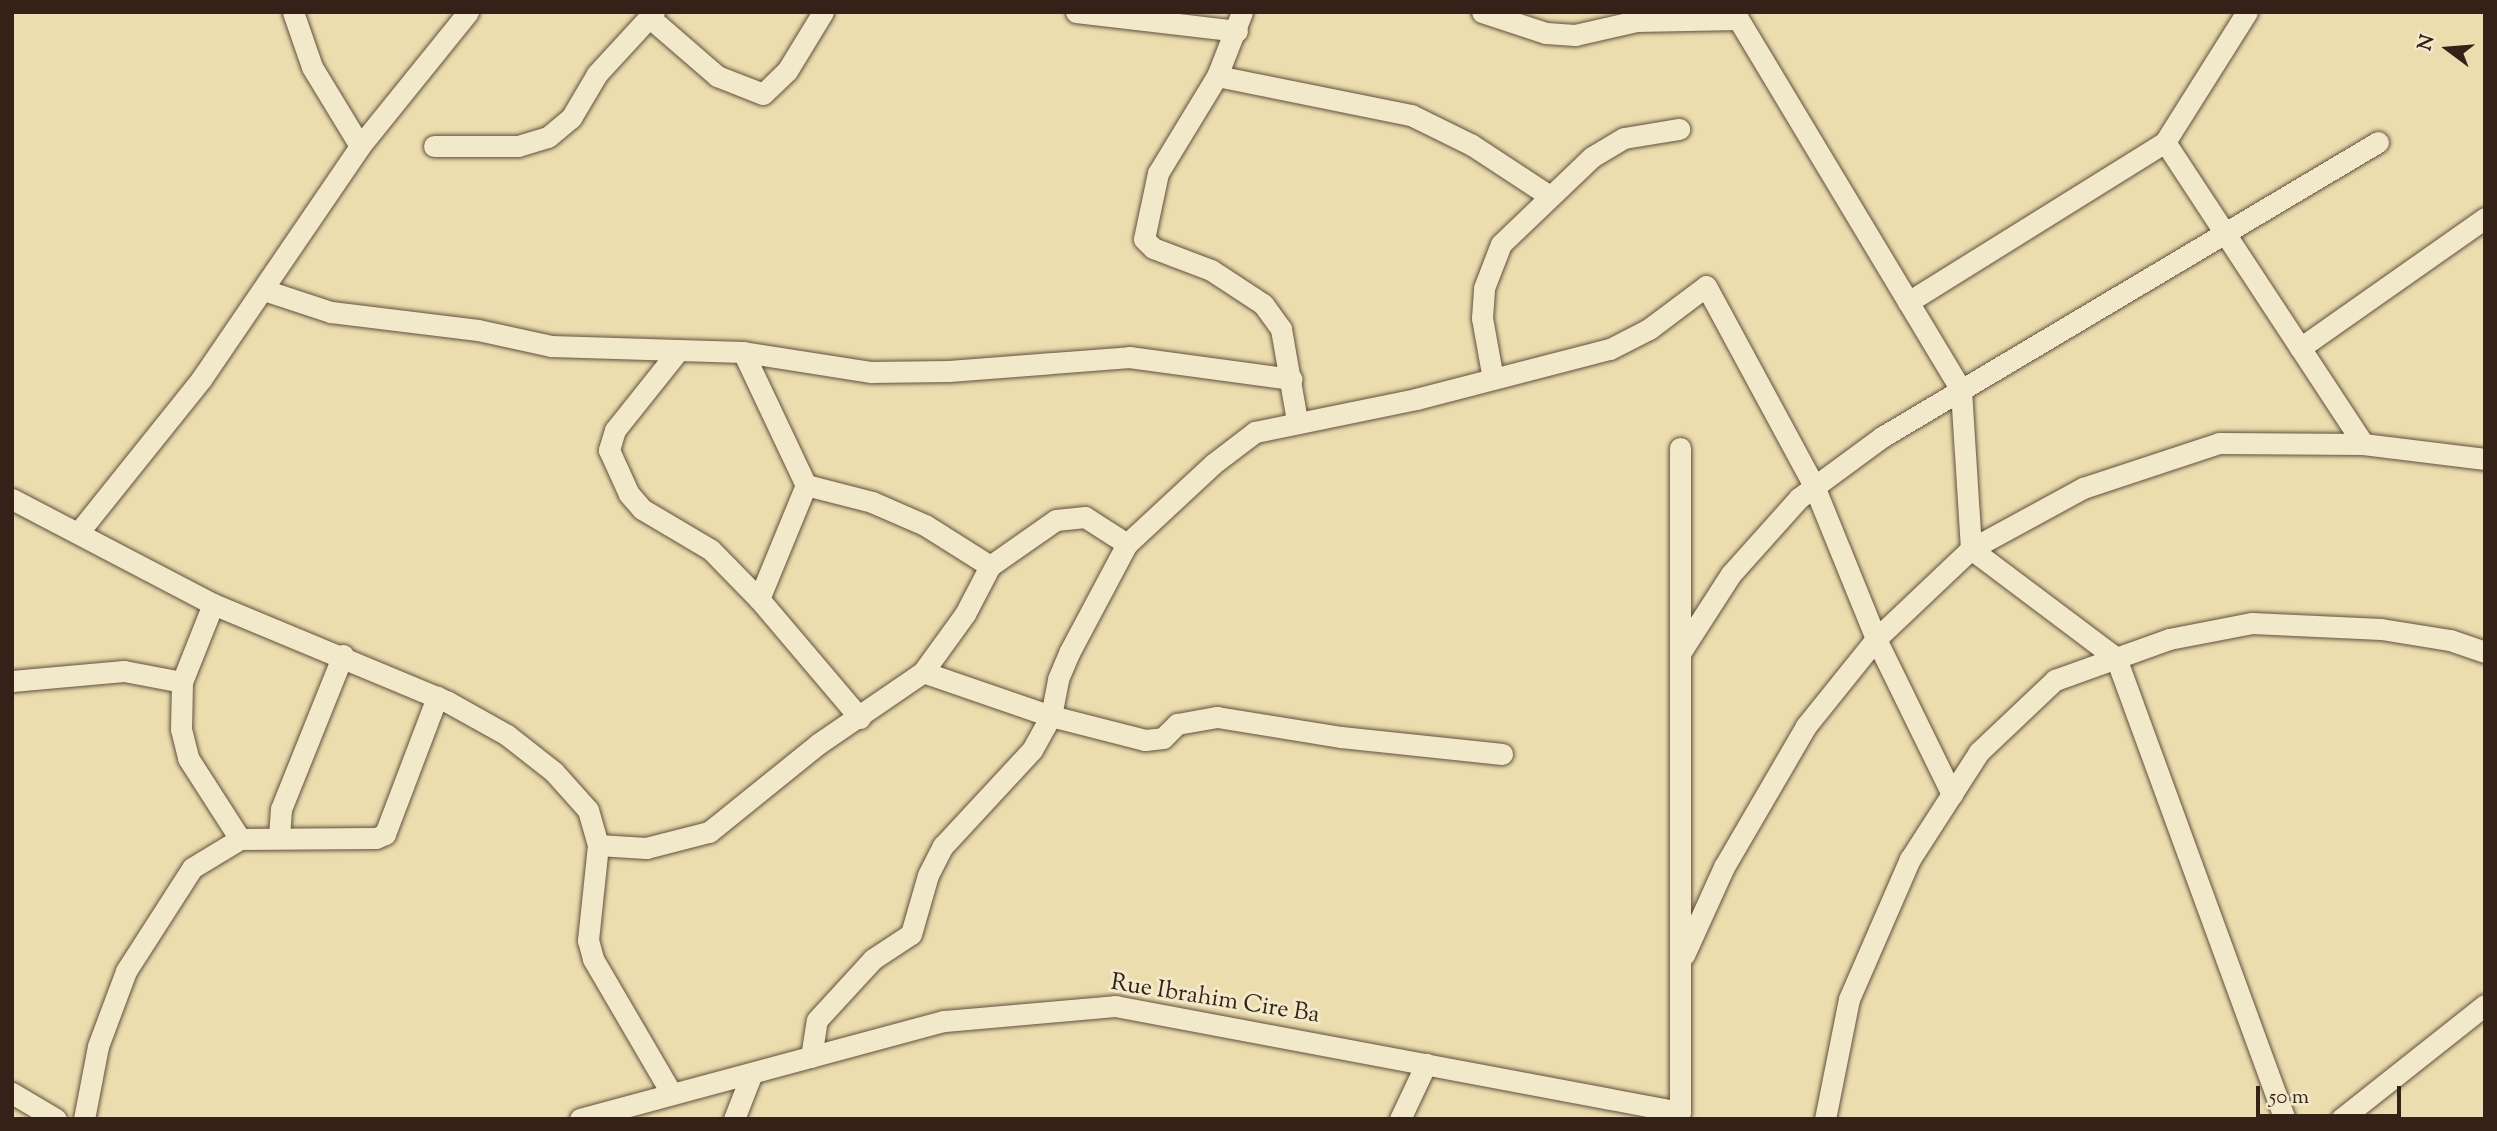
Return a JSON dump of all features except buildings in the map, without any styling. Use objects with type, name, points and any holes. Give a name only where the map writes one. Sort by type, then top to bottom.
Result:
[{"type":"street","points":[[293,12],[312,67],[360,146]]},
{"type":"street","points":[[78,533],[202,379],[224,340],[264,290],[360,146],[468,12]]},
{"type":"street","points":[[434,146],[518,146],[548,137],[571,118],[597,74],[652,15],[717,76],[763,94],[787,71],[823,12]]},
{"type":"street","points":[[1076,12],[1240,22],[1217,76],[1158,173],[1144,239],[1153,248],[1210,270],[1263,304],[1282,328],[1297,421]]},
{"type":"street","points":[[1482,12],[1546,33],[1575,35],[1636,21],[1736,16],[1961,390],[1971,549],[2116,658],[2285,1119]]},
{"type":"street","points":[[1908,302],[2165,142],[2247,12]]},
{"type":"street","points":[[1217,76],[1411,115],[1472,145],[1548,195]]},
{"type":"street","points":[[1493,379],[1482,318],[1484,288],[1501,244],[1548,195],[1592,157],[1624,138],[1679,129]]},
{"type":"street","points":[[2165,142],[2363,444]]},
{"type":"street","points":[[1680,653],[1731,574],[1814,486],[1882,437],[2378,142]]},
{"type":"street","points":[[2300,348],[2485,218]]},
{"type":"street","points":[[811,1056],[817,1020],[873,959],[911,934],[928,876],[943,846],[1032,750],[1051,716],[1058,679],[1126,544],[1213,464],[1255,432],[1493,379],[1610,349],[1649,329],[1706,286],[1814,486],[1876,639],[1952,794]]},
{"type":"street","points":[[264,290],[331,312],[478,330],[551,346],[743,352],[871,372],[949,371],[1075,357],[1129,357],[1192,362],[1292,379]]},
{"type":"street","points":[[678,351],[615,430],[610,450],[629,494],[642,509],[711,550],[759,599],[860,718]]},
{"type":"street","points":[[743,352],[806,485],[759,599]]},
{"type":"street","points":[[1680,964],[1724,867],[1806,726],[1876,639],[1971,549],[2083,488],[2220,443],[2363,444],[2485,459]]},
{"type":"street","points":[[1680,448],[1680,964]]},
{"type":"street","points":[[806,485],[872,502],[925,525],[990,566]]},
{"type":"street","points":[[12,499],[212,604],[288,638],[343,655],[437,697],[507,735],[554,772],[589,810],[598,845],[588,940],[593,959],[672,1094]]},
{"type":"street","points":[[598,845],[646,848],[709,832],[818,744],[923,673],[965,614],[990,566],[1056,520],[1085,517],[1126,544]]},
{"type":"street","points":[[212,604],[182,682],[181,729],[188,758],[240,839]]},
{"type":"street","points":[[1825,1119],[1849,999],[1910,859],[1979,752],[2054,680],[2169,639],[2252,623],[2381,629],[2450,640],[2485,652]]},
{"type":"street","points":[[279,836],[281,809],[343,655]]},
{"type":"street","points":[[12,681],[124,671],[182,682]]},
{"type":"street","points":[[923,673],[1051,716],[1145,740],[1163,738],[1177,724],[1217,717],[1341,737],[1502,754]]},
{"type":"street","points":[[84,1119],[110,1008],[148,931],[192,868],[240,839],[279,836],[376,838],[385,834],[437,697]]},
{"type":"street","name":"Rue Ibrahim Cire Ba","points":[[580,1119],[944,1021],[1115,1006],[1680,1112],[1680,964]]},
{"type":"street","points":[[2341,1119],[2485,1005]]},
{"type":"street","points":[[1400,1119],[1426,1064]]},
{"type":"street","points":[[734,1119],[752,1073]]},
{"type":"street","points":[[12,1093],[56,1119]]}]
